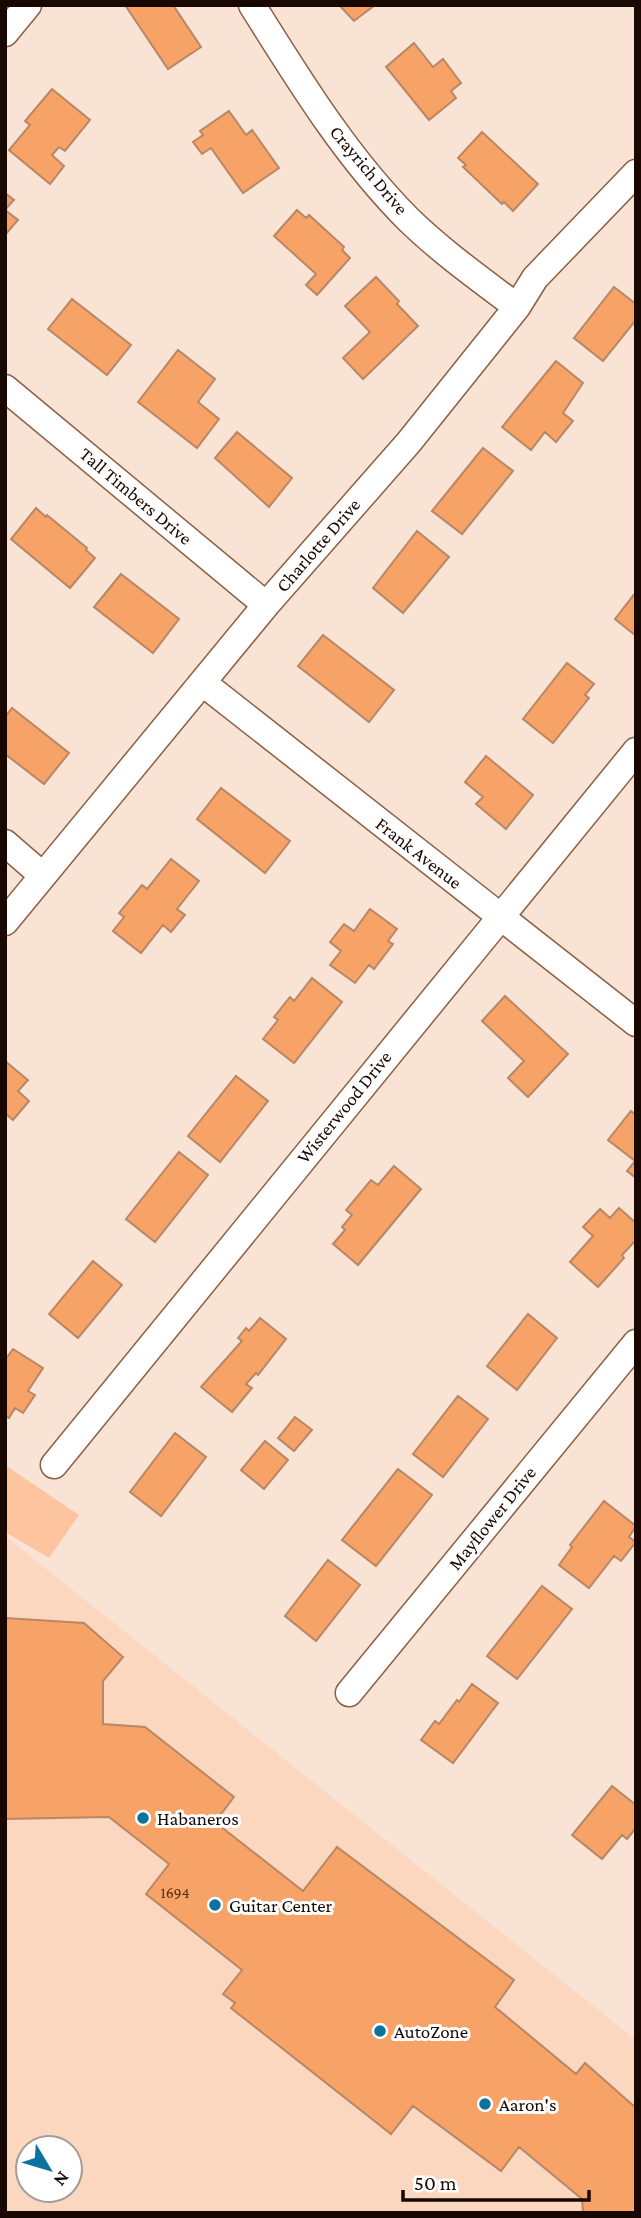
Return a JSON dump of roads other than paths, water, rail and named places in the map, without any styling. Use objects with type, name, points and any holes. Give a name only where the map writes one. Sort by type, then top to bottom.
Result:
[{"type":"street","points":[[5,33],[28,5]]},
{"type":"street","name":"Crayrich Drive","points":[[252,5],[310,97],[361,164],[408,219],[452,258],[517,307]]},
{"type":"street","name":"Charlotte Drive","points":[[5,922],[266,605],[409,442],[517,307],[535,278],[636,173]]},
{"type":"street","name":"Tall Timbers Drive","points":[[5,388],[266,605]]},
{"type":"street","name":"Frank Avenue","points":[[203,683],[636,1023]]},
{"type":"street","name":"Wisterwood Drive","points":[[54,1465],[636,751]]},
{"type":"street","points":[[5,843],[42,875]]},
{"type":"street","name":"Mayflower Drive","points":[[349,1693],[636,1343]]},
{"type":"place","name":"Habaneros","points":[[143,1818]]},
{"type":"place","name":"Guitar Center","points":[[215,1905]]},
{"type":"place","name":"AutoZone","points":[[380,2031]]},
{"type":"place","name":"Aaron's","points":[[485,2104]]}]
